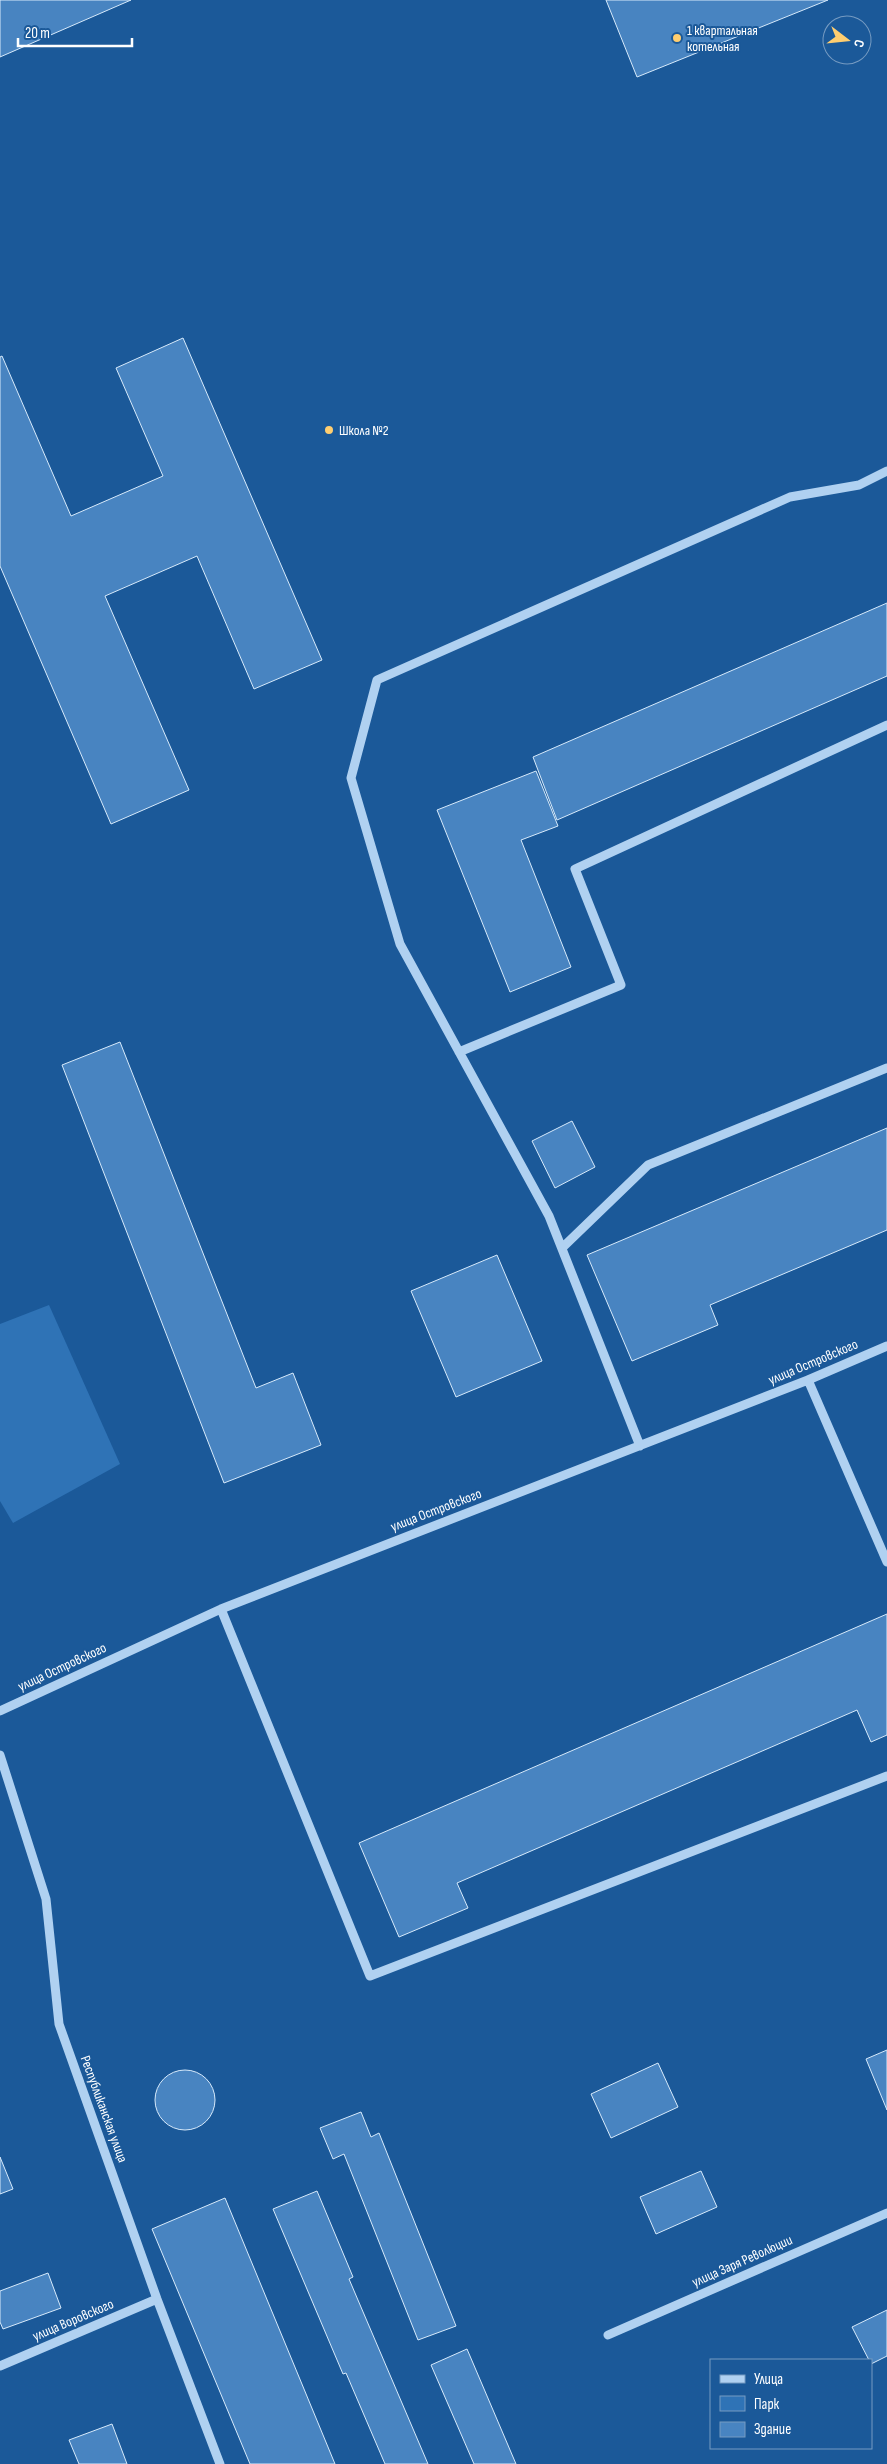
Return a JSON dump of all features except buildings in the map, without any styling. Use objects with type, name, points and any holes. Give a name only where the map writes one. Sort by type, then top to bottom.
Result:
[{"type":"street","points":[[640,1446],[549,1216],[400,944],[351,778],[377,680],[790,497],[859,485],[887,471]]},
{"type":"street","points":[[459,1052],[621,985],[575,869],[887,726]]},
{"type":"street","points":[[562,1248],[648,1164],[887,1068]]},
{"type":"street","name":"улица Островского","points":[[0,1711],[220,1609],[808,1380],[887,1346]]},
{"type":"street","points":[[808,1380],[887,1562]]},
{"type":"street","points":[[220,1609],[370,1976],[887,1776]]},
{"type":"street","name":"Республиканская улица","points":[[0,1755],[46,1898],[59,2024],[157,2299],[220,2464]]},
{"type":"street","name":"улица Заря Революции","points":[[608,2335],[887,2213]]},
{"type":"street","name":"улица Воровского","points":[[0,2366],[157,2299]]},
{"type":"green space","points":[[49,1305],[120,1464],[13,1523],[0,1501],[0,1324]]},
{"type":"place","name":"1 квартальная котельная","points":[[677,38]]},
{"type":"place","name":"Школа №2","points":[[329,430]]}]
